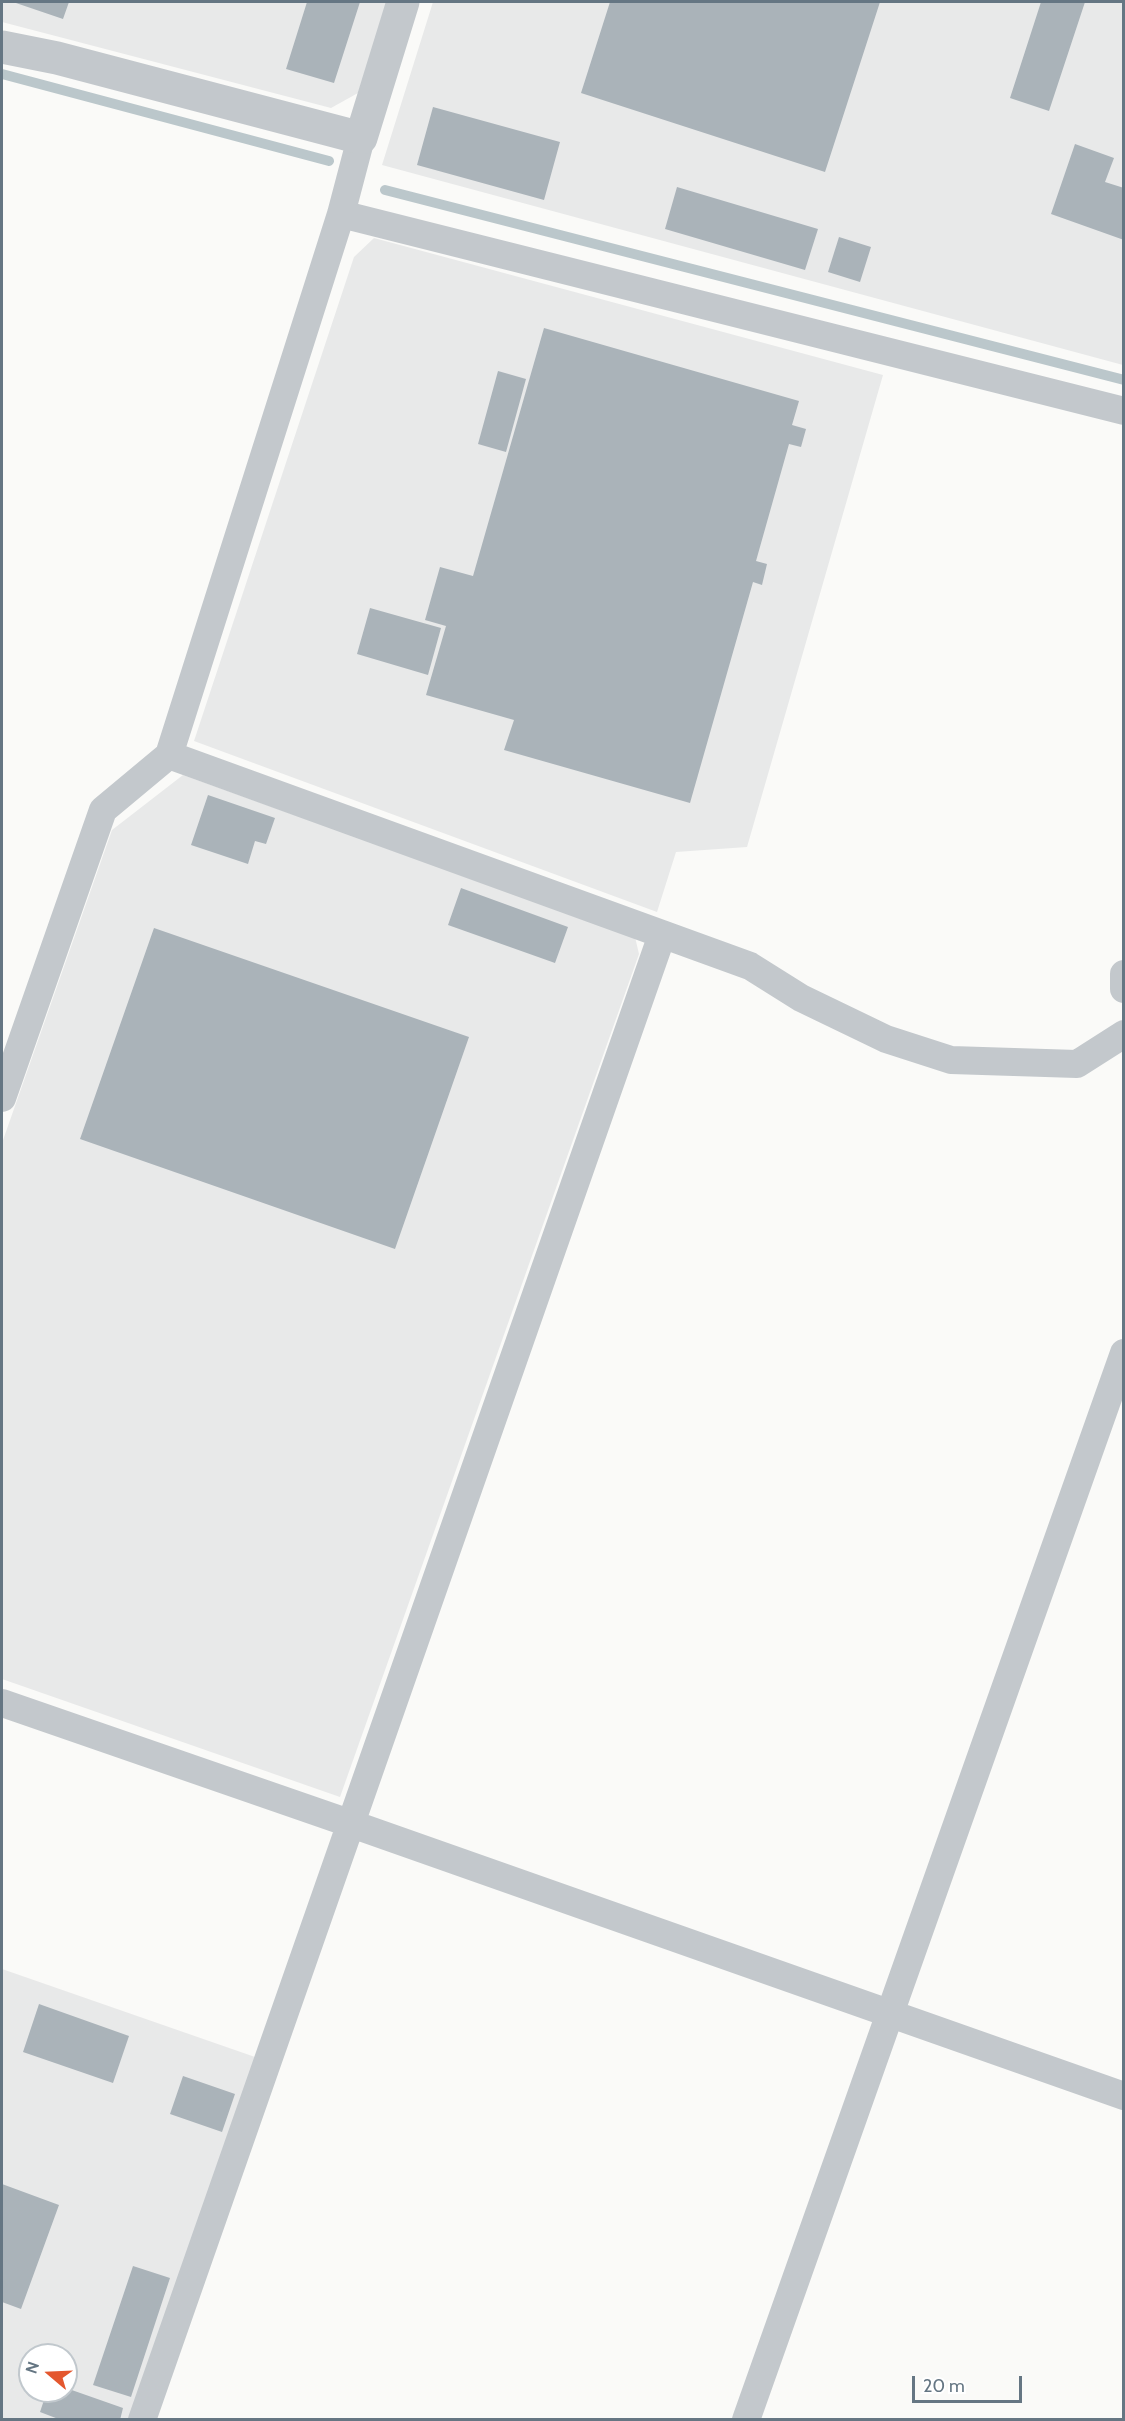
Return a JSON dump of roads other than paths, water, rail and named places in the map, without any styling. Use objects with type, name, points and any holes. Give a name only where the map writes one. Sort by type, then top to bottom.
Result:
[{"type":"street","points":[[2,1098],[103,810],[168,755],[341,214],[361,138],[403,2]]},
{"type":"street","points":[[2,47],[46,55],[361,138]]},
{"type":"street","points":[[341,214],[1124,411]]},
{"type":"street","points":[[168,755],[750,966],[801,998],[886,1039],[951,1060],[1077,1064],[1124,1034]]},
{"type":"street","points":[[142,2420],[349,1823],[662,935]]},
{"type":"street","points":[[1124,974],[1124,989]]},
{"type":"street","points":[[746,2420],[1124,1353]]},
{"type":"street","points":[[2,1704],[349,1823],[1124,2096]]},
{"type":"waterway","points":[[2,74],[329,161]]},
{"type":"waterway","points":[[385,190],[1124,380]]}]
